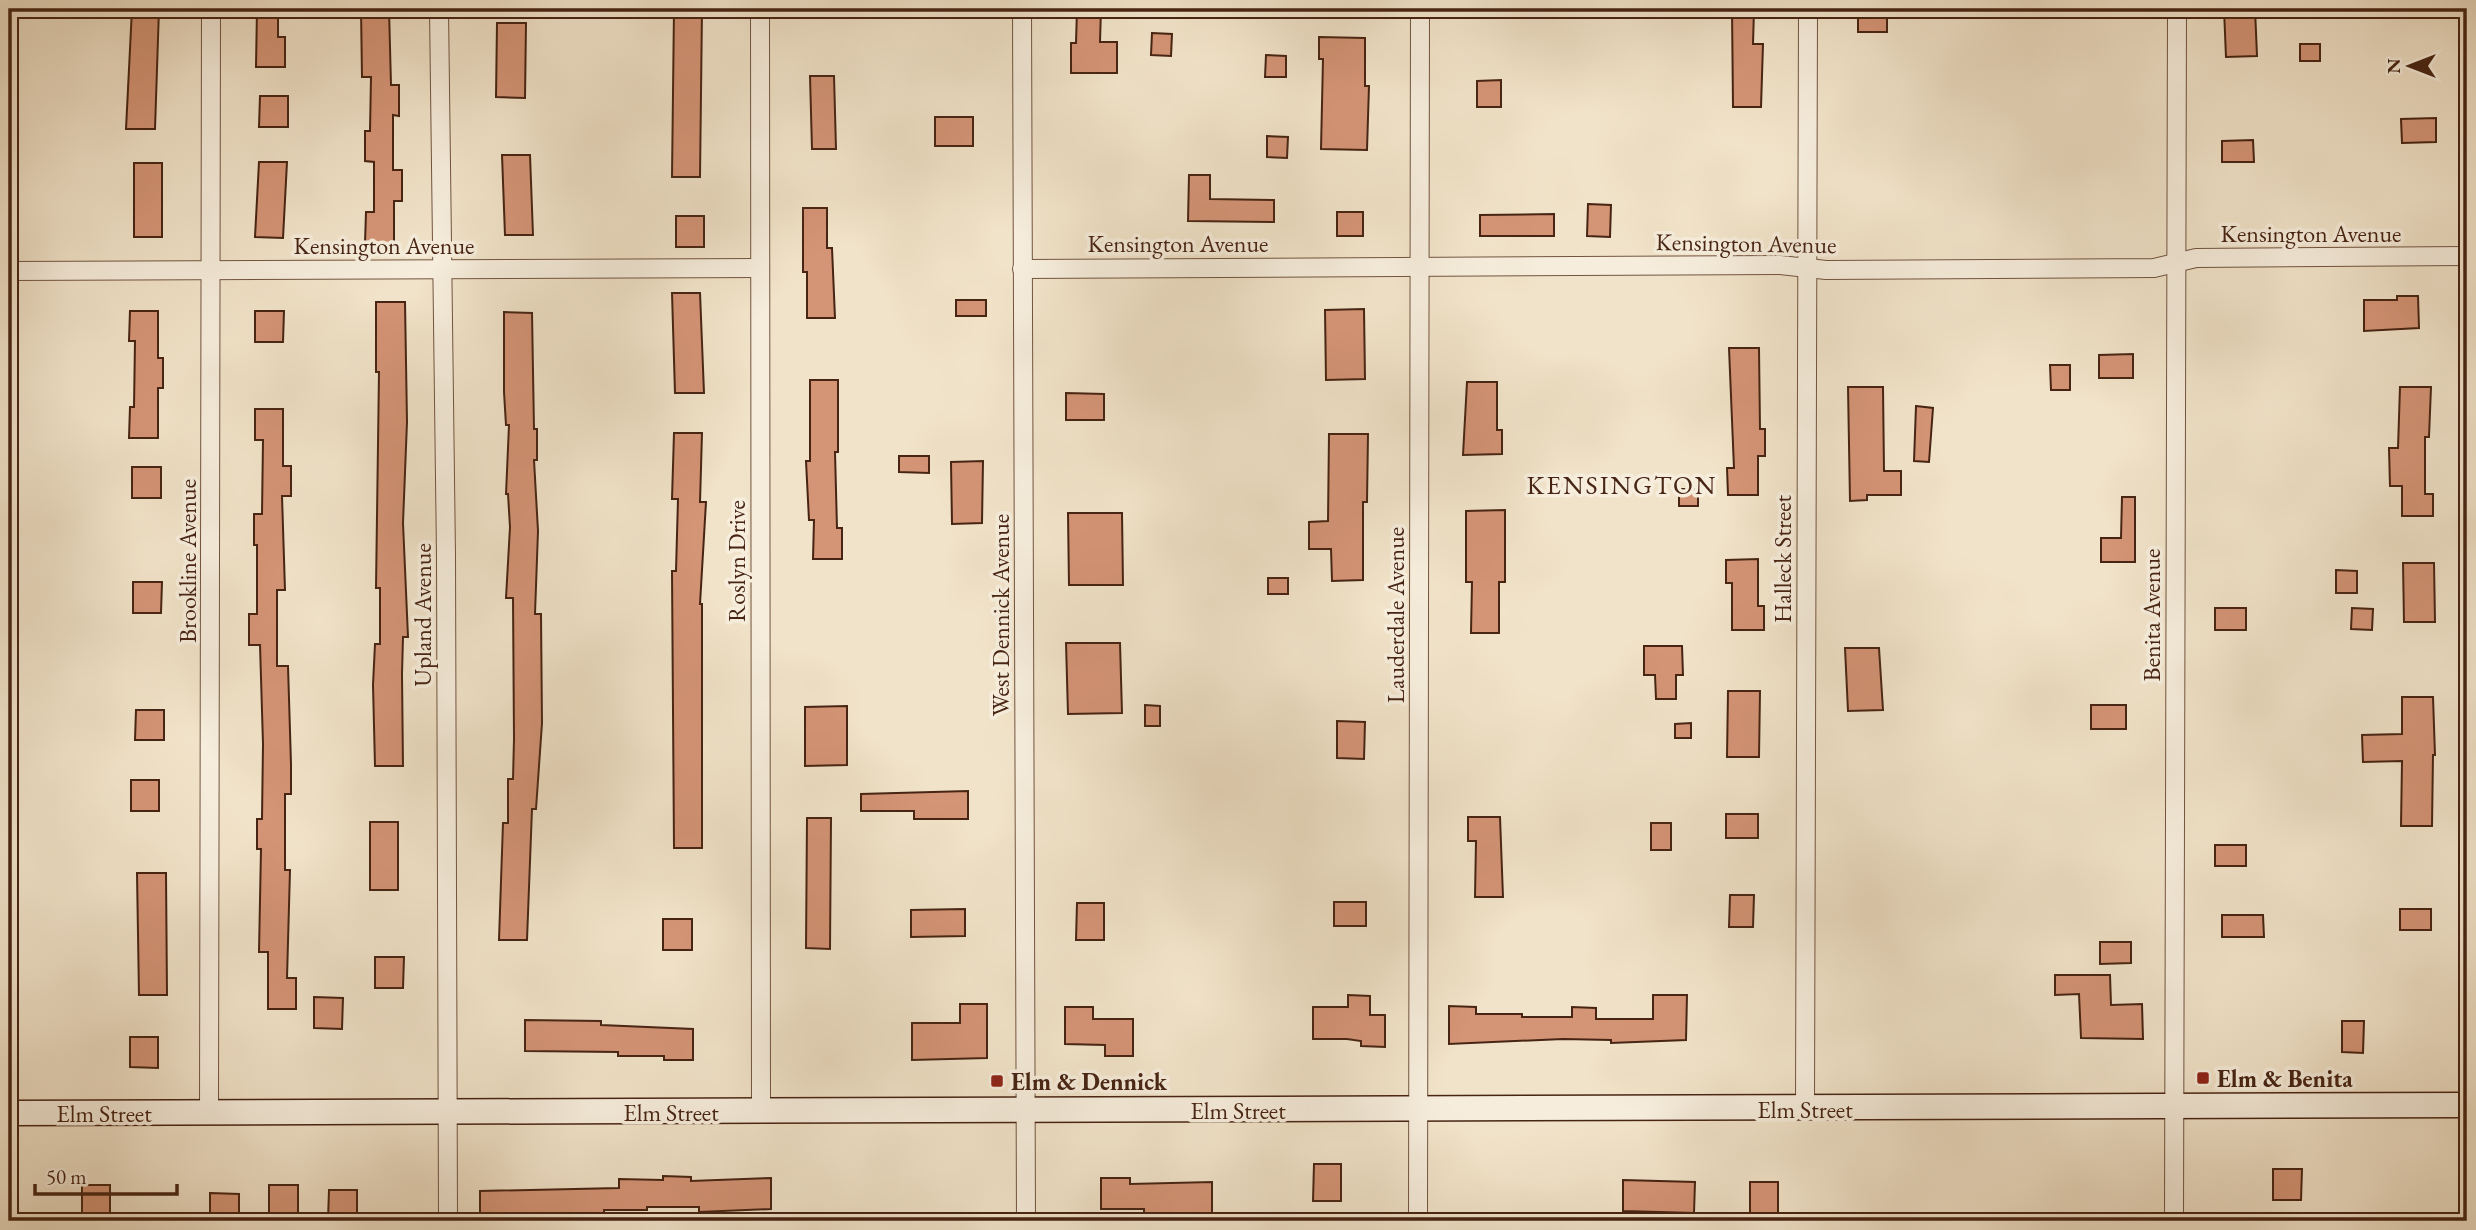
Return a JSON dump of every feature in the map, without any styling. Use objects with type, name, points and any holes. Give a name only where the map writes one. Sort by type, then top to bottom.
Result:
[{"type":"street","name":"Brookline Avenue","points":[[209,1113],[211,9]]},
{"type":"street","name":"Upland Avenue","points":[[439,9],[448,1221]]},
{"type":"street","name":"Roslyn Drive","points":[[760,9],[761,1112]]},
{"type":"street","name":"West Dennick Avenue","points":[[1022,9],[1026,1221]]},
{"type":"street","name":"Lauderdale Avenue","points":[[1418,1221],[1420,9]]},
{"type":"street","name":"Halleck Street","points":[[1805,1110],[1808,9]]},
{"type":"street","name":"Benita Avenue","points":[[2174,1221],[2178,9]]},
{"type":"street","name":"Kensington Avenue","points":[[1022,269],[1780,265],[1807,268],[2154,268],[2196,258],[2467,256]]},
{"type":"street","name":"Kensington Avenue","points":[[9,271],[760,268]]},
{"type":"street","name":"Elm Street","points":[[9,1113],[1805,1110],[2467,1105]]},
{"type":"building","points":[[132,9],[159,9],[155,129],[126,129]]},
{"type":"building","points":[[257,9],[278,9],[278,37],[285,37],[285,67],[256,67]]},
{"type":"building","points":[[361,9],[389,9],[391,85],[399,85],[399,116],[393,115],[393,170],[402,170],[402,201],[394,201],[394,243],[365,243],[366,212],[374,212],[374,162],[365,161],[365,131],[370,131],[371,77],[362,77]]},
{"type":"building","points":[[674,9],[702,9],[700,177],[672,177]]},
{"type":"building","points":[[1077,9],[1101,9],[1100,42],[1117,42],[1117,73],[1071,73],[1071,43],[1076,43]]},
{"type":"building","points":[[1732,9],[1754,9],[1753,44],[1763,44],[1761,107],[1733,107]]},
{"type":"building","points":[[1858,9],[1887,10],[1887,32],[1858,32]]},
{"type":"building","points":[[2224,9],[2255,9],[2257,56],[2226,57]]},
{"type":"building","points":[[497,23],[526,23],[525,98],[496,97]]},
{"type":"building","points":[[1152,33],[1172,34],[1171,56],[1151,55]]},
{"type":"building","points":[[1319,37],[1365,38],[1365,86],[1369,86],[1367,150],[1321,149],[1323,59],[1319,59]]},
{"type":"building","points":[[2300,44],[2320,44],[2320,61],[2300,61]]},
{"type":"building","points":[[1266,55],[1286,56],[1286,77],[1265,77]]},
{"type":"building","points":[[810,76],[834,76],[836,149],[812,149]]},
{"type":"building","points":[[1501,80],[1501,107],[1477,107],[1477,81]]},
{"type":"building","points":[[260,96],[288,96],[288,127],[259,127]]},
{"type":"building","points":[[935,117],[973,117],[973,146],[935,146]]},
{"type":"building","points":[[2436,118],[2436,142],[2402,143],[2401,119]]},
{"type":"building","points":[[1267,136],[1288,137],[1287,158],[1267,157]]},
{"type":"building","points":[[2253,140],[2254,162],[2222,162],[2222,141]]},
{"type":"building","points":[[502,155],[530,155],[533,235],[505,235]]},
{"type":"building","points":[[259,162],[287,162],[283,238],[255,237]]},
{"type":"building","points":[[134,163],[162,163],[162,237],[134,237]]},
{"type":"building","points":[[1189,175],[1210,175],[1210,199],[1274,200],[1274,222],[1188,221]]},
{"type":"building","points":[[1588,204],[1611,205],[1610,237],[1587,236]]},
{"type":"building","points":[[803,208],[827,208],[827,248],[832,248],[835,318],[807,318],[807,272],[803,272]]},
{"type":"building","points":[[1337,212],[1363,212],[1363,236],[1337,236]]},
{"type":"building","points":[[1554,214],[1554,236],[1480,236],[1480,215]]},
{"type":"building","points":[[676,216],[704,216],[704,247],[676,247]]},
{"type":"building","points":[[672,293],[700,293],[704,393],[675,393]]},
{"type":"building","points":[[2397,296],[2418,296],[2419,328],[2364,331],[2364,300],[2397,300]]},
{"type":"building","points":[[956,300],[986,300],[986,316],[956,316]]},
{"type":"building","points":[[376,302],[405,302],[407,422],[403,523],[408,637],[403,637],[403,766],[375,766],[373,685],[375,644],[380,644],[380,588],[376,588],[379,372],[376,372]]},
{"type":"building","points":[[1364,309],[1365,379],[1326,380],[1325,310]]},
{"type":"building","points":[[130,311],[158,311],[158,358],[163,358],[163,388],[158,388],[158,438],[129,438],[130,407],[134,407],[135,341],[129,341]]},
{"type":"building","points":[[255,311],[284,311],[283,342],[255,342]]},
{"type":"building","points":[[504,312],[532,313],[534,429],[537,429],[537,460],[534,460],[538,531],[535,614],[541,614],[542,723],[536,809],[532,809],[527,940],[499,940],[503,823],[508,823],[508,779],[513,779],[514,739],[513,598],[506,598],[510,527],[506,494],[509,425],[506,425],[504,392]]},
{"type":"building","points":[[1729,348],[1759,348],[1760,429],[1765,429],[1765,456],[1758,456],[1758,495],[1728,495],[1727,468],[1734,468]]},
{"type":"building","points":[[2133,354],[2133,378],[2099,378],[2099,355]]},
{"type":"building","points":[[2050,365],[2070,365],[2070,390],[2051,390]]},
{"type":"building","points":[[810,380],[838,380],[838,452],[835,452],[837,528],[842,528],[842,559],[813,559],[814,520],[809,520],[806,461],[810,461]]},
{"type":"building","points":[[1467,382],[1497,382],[1497,430],[1502,430],[1502,454],[1463,455]]},
{"type":"building","points":[[1848,387],[1883,387],[1884,471],[1901,471],[1901,495],[1867,495],[1867,500],[1850,501]]},
{"type":"building","points":[[2400,387],[2431,387],[2429,437],[2425,437],[2425,494],[2433,494],[2433,516],[2402,516],[2402,486],[2390,486],[2389,448],[2398,448]]},
{"type":"building","points":[[1066,393],[1104,394],[1104,420],[1066,420]]},
{"type":"building","points":[[1916,406],[1933,408],[1929,462],[1914,461]]},
{"type":"building","points":[[255,409],[283,409],[283,466],[291,466],[291,496],[282,496],[285,590],[277,590],[277,666],[288,666],[291,794],[285,794],[285,870],[290,870],[287,978],[296,978],[296,1009],[268,1009],[268,952],[259,952],[261,849],[257,849],[257,819],[262,819],[263,744],[260,645],[249,645],[249,614],[257,614],[254,514],[262,514],[263,440],[255,440]]},
{"type":"building","points":[[674,433],[702,433],[700,502],[706,502],[700,604],[702,848],[674,848],[672,571],[676,571],[678,499],[672,499]]},
{"type":"building","points":[[1329,434],[1368,434],[1367,502],[1363,502],[1363,580],[1332,581],[1331,549],[1309,549],[1309,522],[1328,521]]},
{"type":"building","points":[[899,456],[929,456],[929,473],[899,472]]},
{"type":"building","points":[[983,461],[982,523],[952,524],[951,462]]},
{"type":"building","points":[[132,467],[161,467],[161,498],[132,498]]},
{"type":"building","points":[[1679,489],[1698,489],[1698,506],[1679,506]]},
{"type":"building","points":[[2122,497],[2135,497],[2135,562],[2101,562],[2101,538],[2121,538]]},
{"type":"building","points":[[1505,510],[1505,582],[1499,582],[1499,633],[1471,633],[1472,582],[1466,582],[1466,511]]},
{"type":"building","points":[[1068,513],[1122,513],[1123,585],[1069,585]]},
{"type":"building","points":[[1758,559],[1758,606],[1764,606],[1764,630],[1732,630],[1732,583],[1726,583],[1726,560]]},
{"type":"building","points":[[2403,563],[2434,563],[2435,622],[2404,622]]},
{"type":"building","points":[[2336,570],[2357,571],[2357,593],[2336,593]]},
{"type":"building","points":[[1268,578],[1288,578],[1288,594],[1268,594]]},
{"type":"building","points":[[133,582],[162,582],[161,613],[133,613]]},
{"type":"building","points":[[2215,608],[2246,608],[2246,630],[2215,630]]},
{"type":"building","points":[[2352,608],[2373,609],[2372,630],[2351,629]]},
{"type":"building","points":[[1066,643],[1120,643],[1122,713],[1068,714]]},
{"type":"building","points":[[1644,646],[1682,646],[1683,675],[1676,675],[1676,699],[1656,699],[1655,675],[1644,675]]},
{"type":"building","points":[[1845,648],[1879,648],[1883,710],[1848,711]]},
{"type":"building","points":[[1728,691],[1760,691],[1759,757],[1727,757]]},
{"type":"building","points":[[2402,697],[2433,697],[2435,755],[2432,826],[2401,826],[2402,761],[2363,762],[2362,735],[2402,734]]},
{"type":"building","points":[[1145,705],[1160,706],[1160,726],[1145,726]]},
{"type":"building","points":[[2091,705],[2126,705],[2126,729],[2091,729]]},
{"type":"building","points":[[847,706],[847,765],[805,766],[805,707]]},
{"type":"building","points":[[136,710],[164,710],[164,740],[135,740]]},
{"type":"building","points":[[1337,721],[1365,722],[1364,759],[1337,758]]},
{"type":"building","points":[[1691,723],[1691,738],[1675,738],[1675,724]]},
{"type":"building","points":[[131,780],[159,780],[159,811],[131,811]]},
{"type":"building","points":[[968,791],[968,819],[914,819],[914,811],[861,811],[861,794]]},
{"type":"building","points":[[1726,814],[1758,814],[1758,838],[1726,838]]},
{"type":"building","points":[[1468,817],[1500,817],[1503,897],[1475,897],[1476,841],[1468,841]]},
{"type":"building","points":[[807,818],[831,818],[830,949],[806,948]]},
{"type":"building","points":[[370,822],[398,822],[398,890],[370,890]]},
{"type":"building","points":[[1651,823],[1671,823],[1671,850],[1651,850]]},
{"type":"building","points":[[2215,845],[2246,845],[2246,866],[2215,866]]},
{"type":"building","points":[[137,873],[166,873],[167,995],[139,995]]},
{"type":"building","points":[[1730,895],[1754,895],[1753,927],[1729,927]]},
{"type":"building","points":[[1334,902],[1366,902],[1366,926],[1334,926]]},
{"type":"building","points":[[1077,903],[1104,903],[1104,940],[1076,940]]},
{"type":"building","points":[[965,909],[965,936],[911,937],[911,910]]},
{"type":"building","points":[[2400,909],[2431,909],[2431,930],[2400,930]]},
{"type":"building","points":[[2222,915],[2263,915],[2264,937],[2222,937]]},
{"type":"building","points":[[663,919],[692,919],[692,950],[663,950]]},
{"type":"building","points":[[2100,942],[2131,942],[2131,963],[2100,964]]},
{"type":"building","points":[[375,957],[404,957],[403,988],[375,988]]},
{"type":"building","points":[[2055,975],[2110,975],[2111,1005],[2142,1004],[2143,1039],[2081,1038],[2079,994],[2055,995]]},
{"type":"building","points":[[1348,995],[1370,996],[1370,1015],[1385,1015],[1385,1047],[1361,1046],[1361,1041],[1347,1039],[1313,1039],[1313,1007],[1348,1007]]},
{"type":"building","points":[[1653,995],[1687,995],[1686,1040],[1611,1043],[1611,1040],[1563,1039],[1449,1044],[1449,1006],[1476,1007],[1476,1014],[1522,1014],[1522,1017],[1572,1017],[1572,1007],[1596,1008],[1596,1019],[1653,1019]]},
{"type":"building","points":[[314,997],[343,998],[342,1029],[314,1028]]},
{"type":"building","points":[[960,1004],[987,1004],[987,1058],[912,1060],[912,1023],[960,1023]]},
{"type":"building","points":[[1065,1007],[1093,1007],[1093,1019],[1133,1019],[1133,1056],[1105,1056],[1105,1045],[1065,1044]]},
{"type":"building","points":[[525,1020],[601,1021],[601,1025],[693,1029],[693,1060],[664,1060],[664,1056],[618,1056],[618,1052],[525,1051]]},
{"type":"building","points":[[2342,1021],[2364,1021],[2363,1053],[2342,1052]]},
{"type":"building","points":[[130,1037],[158,1037],[158,1068],[130,1067]]},
{"type":"building","points":[[1314,1164],[1341,1164],[1341,1201],[1313,1201]]},
{"type":"building","points":[[2273,1169],[2302,1169],[2301,1200],[2273,1200]]},
{"type":"building","points":[[663,1176],[691,1177],[691,1181],[771,1178],[771,1209],[699,1212],[699,1207],[647,1207],[647,1210],[604,1210],[604,1219],[480,1221],[480,1191],[619,1188],[619,1179],[663,1180]]},
{"type":"building","points":[[1101,1178],[1130,1178],[1130,1184],[1212,1182],[1212,1213],[1144,1214],[1144,1209],[1101,1209]]},
{"type":"building","points":[[1623,1180],[1695,1182],[1694,1213],[1623,1211]]},
{"type":"building","points":[[1750,1182],[1778,1182],[1778,1213],[1750,1213]]},
{"type":"building","points":[[82,1185],[110,1185],[110,1216],[82,1216]]},
{"type":"building","points":[[269,1185],[298,1185],[298,1216],[269,1216]]},
{"type":"building","points":[[329,1190],[357,1190],[357,1221],[328,1221]]},
{"type":"building","points":[[210,1193],[239,1194],[239,1221],[210,1221]]},
{"type":"place","name":"Elm & Benita","points":[[2203,1078]]},
{"type":"place","name":"Elm & Dennick","points":[[997,1081]]},
{"type":"district","name":"KENSINGTON","points":[[1622,485]]}]
